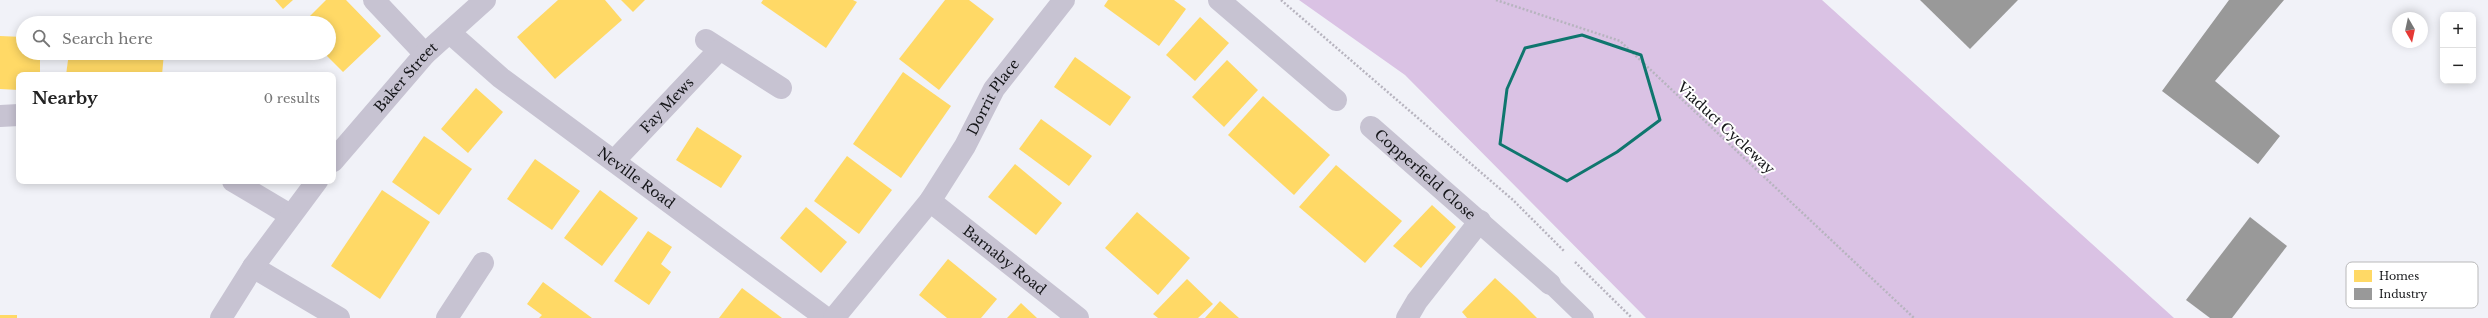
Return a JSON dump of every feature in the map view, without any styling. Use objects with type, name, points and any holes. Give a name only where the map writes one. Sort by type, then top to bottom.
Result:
[{"type":"street","points":[[374,0],[426,54]]},
{"type":"street","name":"Baker Street","points":[[336,157],[426,54],[485,0]]},
{"type":"street","name":"Dorrit Place","points":[[834,318],[930,201],[964,146],[994,89],[1064,0]]},
{"type":"street","points":[[1219,0],[1336,100]]},
{"type":"street","name":"Neville Road","points":[[450,33],[502,78],[826,318]]},
{"type":"street","name":"Fay Mews","points":[[614,161],[712,45],[781,88]]},
{"type":"street","points":[[0,116],[16,115]]},
{"type":"street","name":"Copperfield Close","points":[[1371,127],[1480,221],[1550,284]]},
{"type":"street","points":[[238,184],[290,216]]},
{"type":"street","points":[[220,318],[252,268],[315,184]]},
{"type":"street","name":"Barnaby Road","points":[[930,201],[1078,318]]},
{"type":"street","name":"Copperfield Close","points":[[1407,318],[1417,301],[1480,221]]},
{"type":"street","points":[[447,318],[483,263]]},
{"type":"street","points":[[252,268],[339,318]]},
{"type":"lane","name":"Copperfield Close","points":[[1550,284],[1585,318]]},
{"type":"path","points":[[1281,0],[1512,200],[1569,256]]},
{"type":"path","name":"Viaduct Cycleway","points":[[1496,0],[1620,41],[1914,318]]},
{"type":"path","points":[[1574,261],[1632,318]]},
{"type":"highlighted area","points":[[1582,35],[1641,55],[1660,120],[1617,152],[1567,181],[1500,144],[1507,89],[1525,48]]},
{"type":"shaded area","points":[[1299,0],[1822,0],[2174,318],[1646,318],[1405,75]]},
{"type":"building: Homes","points":[[275,0],[293,0],[283,9]]},
{"type":"building: Homes","points":[[326,0],[346,0],[381,36],[343,72],[331,60],[336,60],[336,16],[310,16]]},
{"type":"building: Homes","points":[[558,0],[605,0],[622,20],[555,79],[517,37]]},
{"type":"building: Homes","points":[[621,0],[645,0],[633,12]]},
{"type":"building: Homes","points":[[763,0],[853,0],[857,2],[826,48],[761,3]]},
{"type":"building: Homes","points":[[945,0],[969,0],[994,19],[939,90],[899,59]]},
{"type":"building: Homes","points":[[1108,0],[1174,0],[1186,9],[1159,46],[1104,6]]},
{"type":"building: Homes","points":[[1200,17],[1229,43],[1195,81],[1166,55]]},
{"type":"building: Homes","points":[[0,36],[16,37],[16,60],[40,60],[40,72],[16,72],[16,90],[0,89]]},
{"type":"building: Homes","points":[[1075,57],[1131,97],[1110,126],[1054,87]]},
{"type":"building: Homes","points":[[68,60],[163,60],[162,72],[66,72]]},
{"type":"building: Homes","points":[[1227,60],[1258,90],[1224,127],[1192,97]]},
{"type":"building: Homes","points":[[903,72],[951,106],[901,178],[853,144]]},
{"type":"building: Homes","points":[[476,88],[503,112],[468,153],[441,129]]},
{"type":"building: Homes","points":[[1263,96],[1330,155],[1294,195],[1228,135]]},
{"type":"building: Homes","points":[[1041,119],[1092,156],[1069,186],[1019,149]]},
{"type":"building: Homes","points":[[697,127],[742,156],[721,188],[676,160]]},
{"type":"building: Homes","points":[[424,136],[472,169],[439,215],[392,182]]},
{"type":"building: Homes","points":[[847,156],[892,190],[859,234],[814,201]]},
{"type":"building: Homes","points":[[535,159],[580,191],[552,230],[507,199]]},
{"type":"building: Homes","points":[[1015,164],[1062,203],[1036,235],[988,197]]},
{"type":"building: Homes","points":[[1336,165],[1402,221],[1365,263],[1299,207]]},
{"type":"building: Homes","points":[[382,190],[430,222],[380,299],[331,266]]},
{"type":"building: Homes","points":[[600,190],[638,218],[602,266],[564,238]]},
{"type":"building: Homes","points":[[1432,205],[1456,227],[1421,268],[1393,246]]},
{"type":"building: Homes","points":[[806,207],[847,242],[821,273],[780,238]]},
{"type":"building: Homes","points":[[1137,212],[1190,258],[1158,295],[1105,248]]},
{"type":"building: Homes","points":[[648,231],[672,247],[661,264],[671,272],[649,305],[614,281]]},
{"type":"building: Homes","points":[[948,259],[997,299],[981,318],[947,318],[919,295]]},
{"type":"building: Homes","points":[[1495,278],[1537,318],[1467,318],[1462,312]]},
{"type":"building: Homes","points":[[1187,279],[1213,304],[1198,318],[1158,318],[1153,314]]},
{"type":"building: Homes","points":[[543,282],[592,318],[539,318],[542,315],[527,304]]},
{"type":"building: Homes","points":[[742,288],[782,318],[719,318]]},
{"type":"building: Homes","points":[[1220,301],[1239,318],[1205,318]]},
{"type":"building: Homes","points":[[1021,303],[1037,318],[1007,318]]},
{"type":"building: Homes","points":[[0,315],[17,315],[17,318],[0,318]]},
{"type":"building: Industry","points":[[1920,0],[2018,0],[1970,49]]},
{"type":"building: Industry","points":[[2229,0],[2284,0],[2215,81],[2280,136],[2258,164],[2162,91]]},
{"type":"building: Industry","points":[[2250,217],[2287,246],[2232,318],[2210,318],[2186,300]]}]
